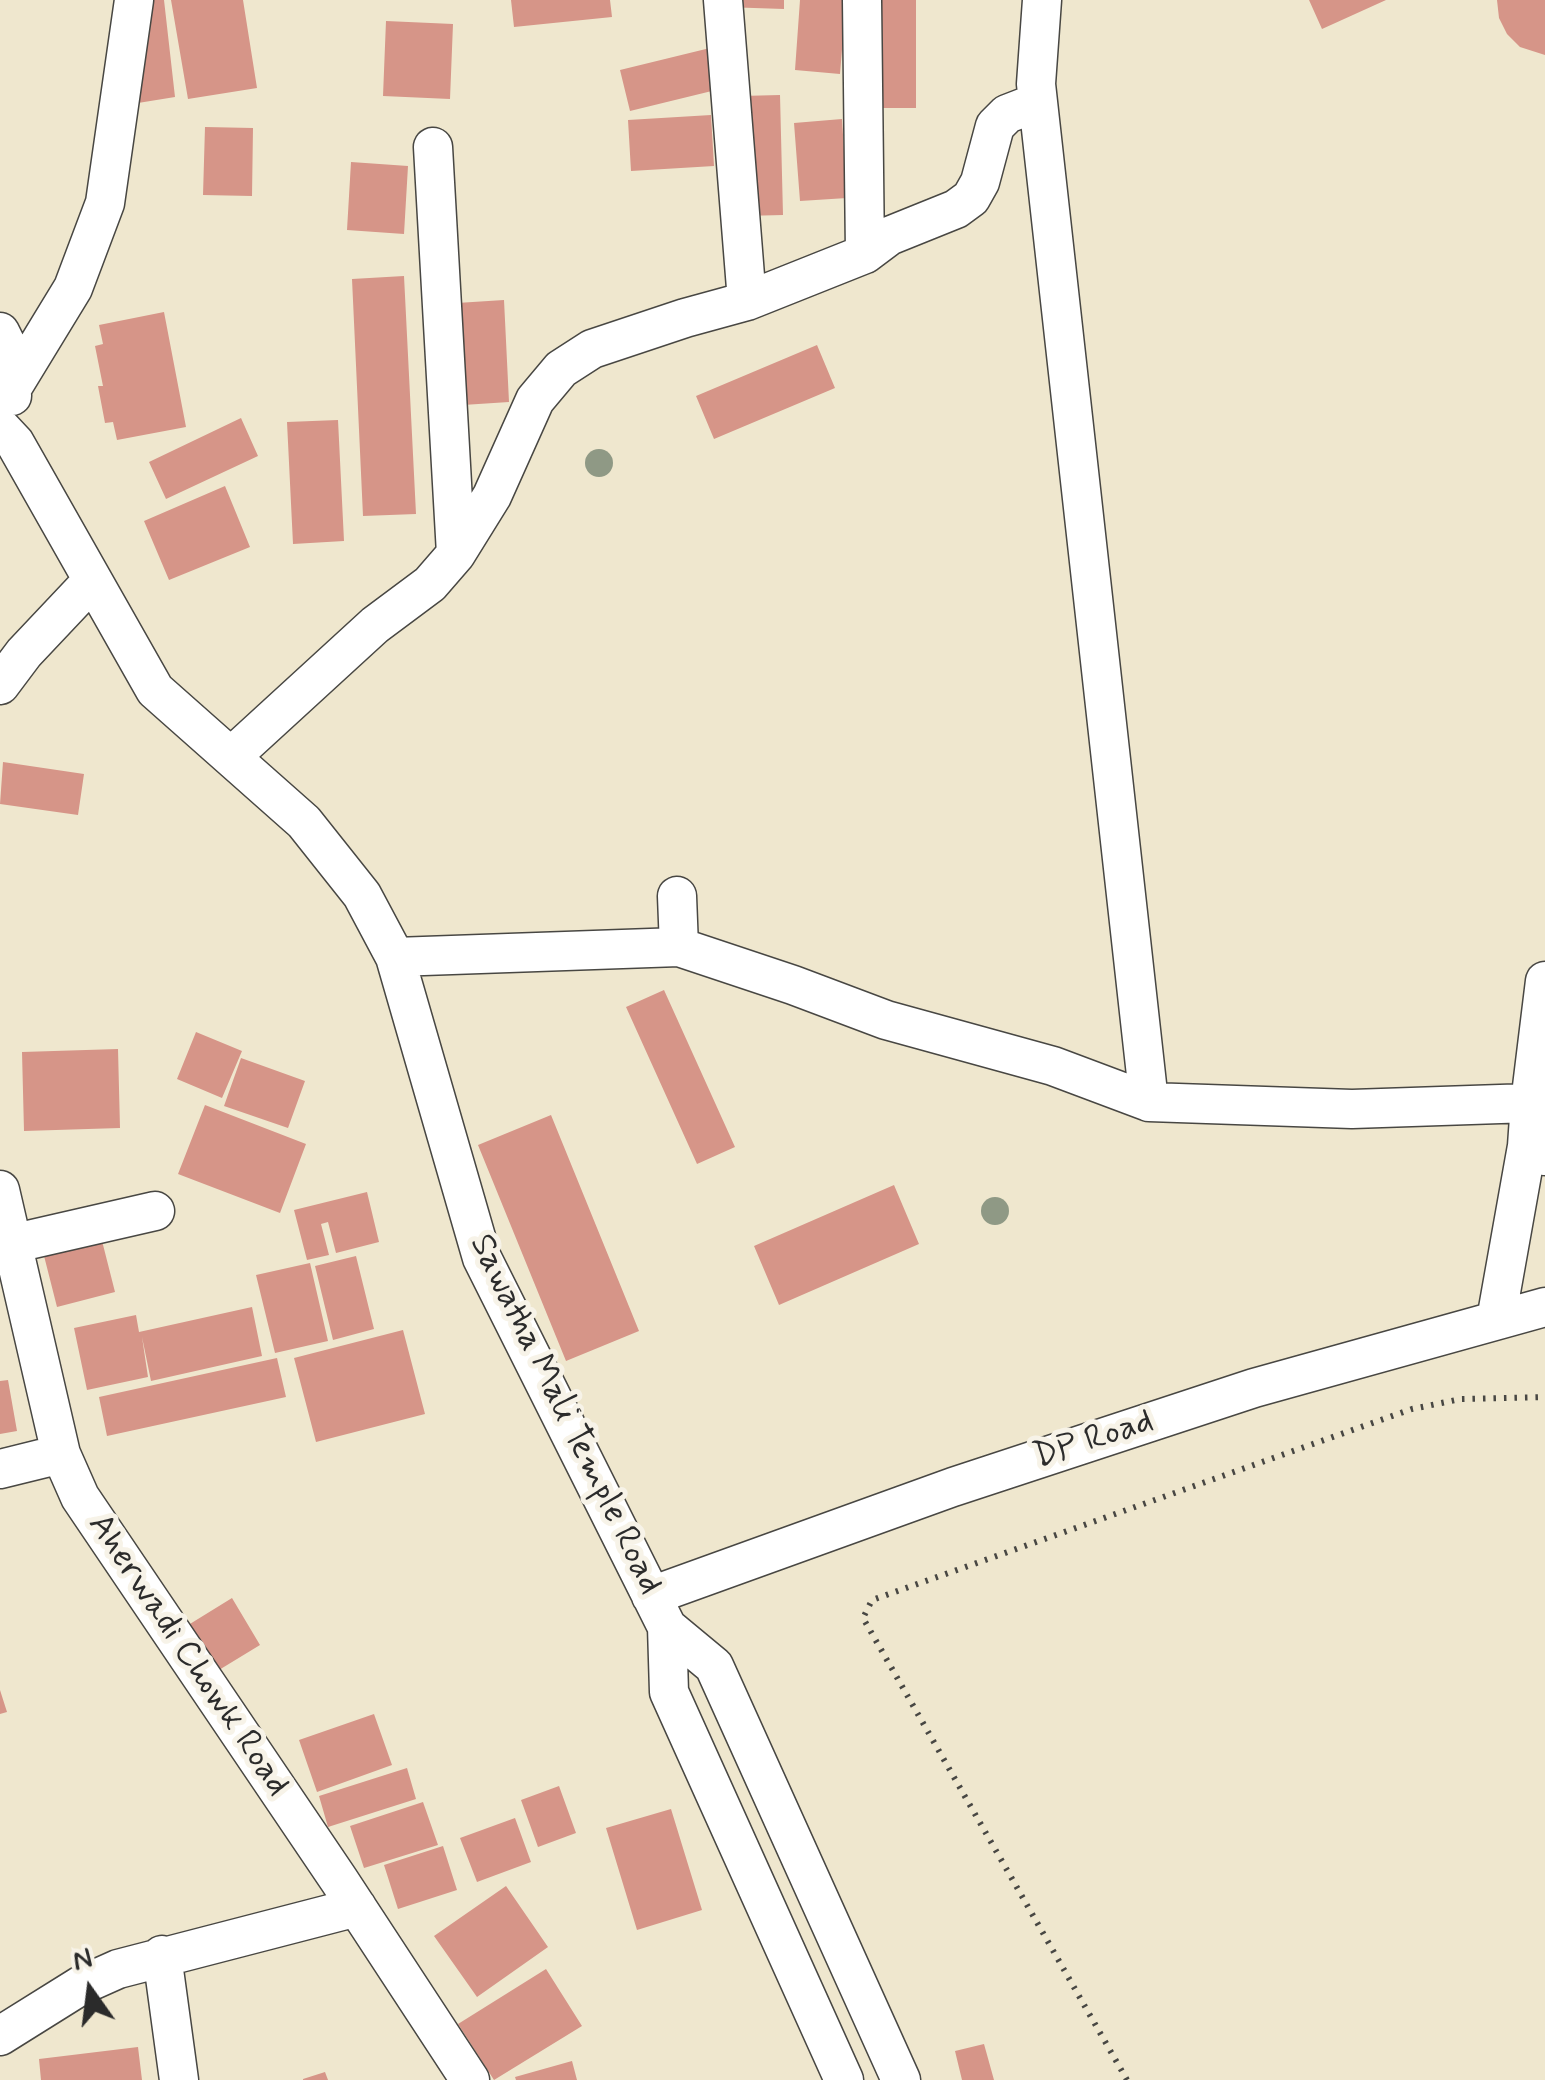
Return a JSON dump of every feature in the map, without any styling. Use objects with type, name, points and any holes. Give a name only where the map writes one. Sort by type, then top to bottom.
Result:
[{"type":"street","points":[[12,388],[73,288],[105,203],[134,0]]},
{"type":"street","points":[[722,0],[747,301]]},
{"type":"street","points":[[862,0],[865,254]]},
{"type":"street","points":[[1042,0],[1036,84],[1150,1102]]},
{"type":"street","points":[[232,756],[375,626],[430,584],[456,554],[492,496],[534,400],[561,369],[592,349],[747,301],[865,254],[889,236],[956,209],[970,198],[980,182],[995,126],[1007,114],[1038,102]]},
{"type":"street","points":[[433,147],[456,554]]},
{"type":"street","name":"Sawatha Mali Temple Road","points":[[0,332],[10,352],[8,435],[155,690],[316,836],[362,894],[394,957],[482,1258],[659,1612],[714,1666],[900,2080]]},
{"type":"street","points":[[0,686],[24,653],[91,582]]},
{"type":"street","points":[[677,896],[678,947]]},
{"type":"street","points":[[394,957],[678,947],[793,984],[886,1020],[1053,1066],[1150,1102],[1352,1109],[1530,1103]]},
{"type":"street","points":[[1496,1320],[1536,1151],[1530,1103],[1545,981]]},
{"type":"street","name":"Aherwadi Chowk Road","points":[[0,1190],[11,1244],[17,1340],[80,1497],[470,2080]]},
{"type":"street","points":[[11,1244],[156,1211]]},
{"type":"street","name":"DP Road","points":[[659,1612],[953,1487],[1197,1407],[1545,1306]]},
{"type":"street","points":[[0,1468],[61,1454]]},
{"type":"street","name":"Sawatha Mali Temple Road","points":[[659,1612],[668,1692],[844,2080]]},
{"type":"street","points":[[0,2036],[80,1986],[118,1968],[357,1907]]},
{"type":"street","points":[[162,1955],[179,2080]]},
{"type":"path","points":[[1126,2080],[863,1618],[872,1600],[1412,1409],[1461,1398],[1545,1396]]},
{"type":"building","points":[[142,0],[164,0],[175,97],[138,103]]},
{"type":"building","points":[[171,0],[243,0],[257,88],[188,99]]},
{"type":"building","points":[[511,0],[610,0],[612,17],[514,27]]},
{"type":"building","points":[[724,0],[784,0],[784,9],[724,7]]},
{"type":"building","points":[[800,0],[846,0],[840,74],[795,70]]},
{"type":"building","points":[[865,0],[916,0],[916,108],[865,108]]},
{"type":"building","points":[[1309,0],[1386,0],[1322,29]]},
{"type":"building","points":[[1497,0],[1545,0],[1545,55],[1520,47],[1507,34],[1499,18]]},
{"type":"building","points":[[386,21],[453,24],[450,99],[383,96]]},
{"type":"building","points":[[710,48],[720,89],[630,111],[620,70]]},
{"type":"building","points":[[780,95],[783,215],[743,216],[741,96]]},
{"type":"building","points":[[711,115],[714,166],[631,171],[628,120]]},
{"type":"building","points":[[842,119],[847,198],[800,201],[794,123]]},
{"type":"building","points":[[205,127],[253,128],[252,196],[203,195]]},
{"type":"building","points":[[351,162],[408,166],[404,234],[347,230]]},
{"type":"building","points":[[404,276],[416,514],[363,516],[352,279]]},
{"type":"building","points":[[504,300],[509,402],[463,405],[457,303]]},
{"type":"building","points":[[164,312],[186,427],[117,440],[113,422],[105,423],[98,386],[103,386],[95,346],[103,344],[99,325]]},
{"type":"building","points":[[817,345],[835,388],[714,439],[696,396]]},
{"type":"building","points":[[241,418],[258,456],[166,499],[149,462]]},
{"type":"building","points":[[338,420],[344,541],[293,544],[287,422]]},
{"type":"building","points":[[225,486],[250,547],[169,580],[144,521]]},
{"type":"building","points":[[3,762],[84,774],[78,815],[0,804]]},
{"type":"building","points":[[664,990],[735,1147],[697,1164],[626,1007]]},
{"type":"building","points":[[196,1032],[242,1051],[222,1098],[177,1079]]},
{"type":"building","points":[[118,1049],[120,1128],[24,1131],[22,1052]]},
{"type":"building","points":[[241,1058],[305,1081],[288,1128],[224,1106]]},
{"type":"building","points":[[205,1105],[306,1144],[280,1213],[178,1174]]},
{"type":"building","points":[[551,1115],[639,1331],[566,1361],[478,1145]]},
{"type":"building","points":[[894,1185],[919,1244],[779,1305],[754,1246]]},
{"type":"building","points":[[367,1192],[379,1242],[336,1253],[328,1222],[321,1224],[329,1255],[307,1260],[294,1210]]},
{"type":"building","points":[[99,1229],[115,1292],[57,1307],[41,1244]]},
{"type":"building","points":[[356,1256],[374,1329],[333,1340],[315,1266]]},
{"type":"building","points":[[310,1263],[328,1341],[275,1353],[256,1275]]},
{"type":"building","points":[[252,1307],[262,1356],[151,1381],[142,1337],[148,1377],[87,1390],[74,1328],[136,1315],[139,1332]]},
{"type":"building","points":[[403,1330],[425,1414],[316,1442],[294,1358]]},
{"type":"building","points":[[277,1358],[286,1397],[107,1436],[99,1397]]},
{"type":"building","points":[[8,1380],[17,1431],[0,1434],[0,1381]]},
{"type":"building","points":[[232,1598],[260,1645],[214,1673],[185,1627]]},
{"type":"building","points":[[0,1690],[7,1712],[0,1714]]},
{"type":"building","points":[[374,1714],[392,1765],[317,1792],[299,1740]]},
{"type":"building","points":[[407,1768],[416,1799],[328,1827],[319,1796]]},
{"type":"building","points":[[559,1786],[576,1833],[538,1847],[521,1800]]},
{"type":"building","points":[[423,1802],[438,1845],[364,1868],[350,1826]]},
{"type":"building","points":[[671,1809],[702,1910],[637,1930],[606,1828]]},
{"type":"building","points":[[515,1818],[531,1862],[477,1882],[460,1838]]},
{"type":"building","points":[[443,1846],[457,1890],[398,1909],[384,1865]]},
{"type":"building","points":[[506,1886],[548,1947],[477,1997],[434,1936]]},
{"type":"building","points":[[546,1969],[582,2026],[494,2080],[458,2024]]},
{"type":"building","points":[[984,2044],[994,2080],[962,2080],[955,2051]]},
{"type":"building","points":[[138,2047],[142,2080],[41,2080],[39,2059]]},
{"type":"building","points":[[572,2061],[577,2080],[515,2077]]},
{"type":"building","points":[[325,2072],[328,2080],[303,2080],[303,2079]]}]
